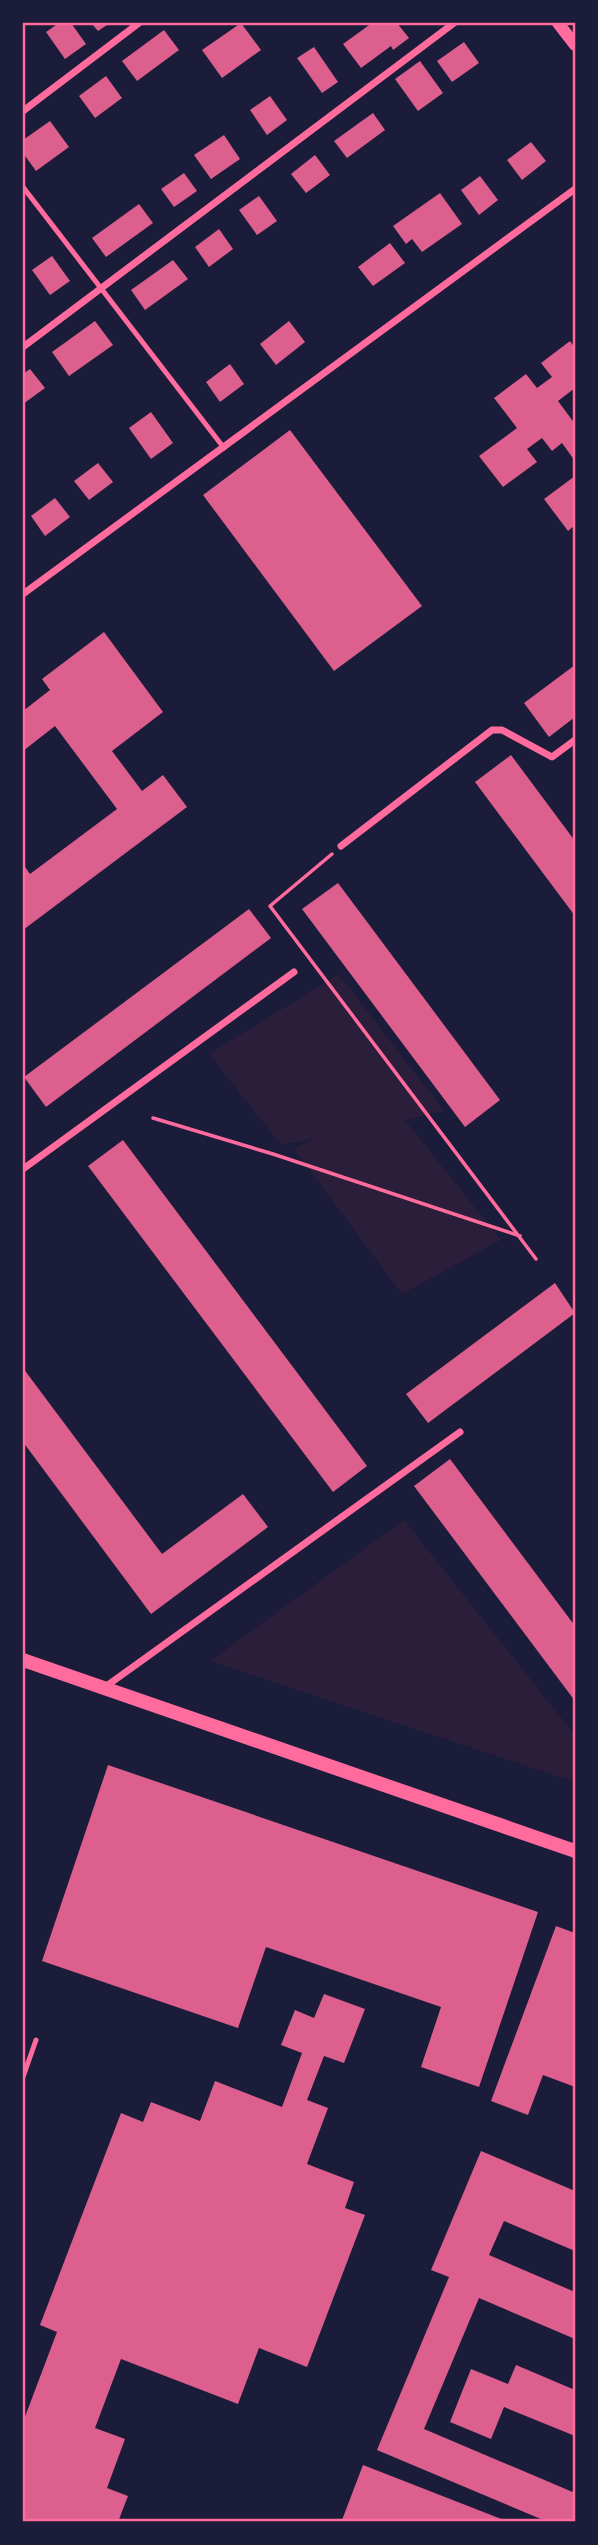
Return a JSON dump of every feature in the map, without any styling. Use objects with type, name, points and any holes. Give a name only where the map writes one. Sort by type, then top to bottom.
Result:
[{"type":"main road","points":[[23,1660],[575,1851]]},
{"type":"street","points":[[23,111],[139,23]]},
{"type":"street","points":[[23,347],[454,23]]},
{"type":"street","points":[[558,23],[575,45]]},
{"type":"street","points":[[23,594],[575,189]]},
{"type":"street","points":[[341,846],[492,730],[502,730],[552,757],[575,740]]},
{"type":"street","points":[[23,1169],[294,972]]},
{"type":"street","points":[[102,1689],[460,1432]]},
{"type":"lane","points":[[23,187],[223,448]]},
{"type":"lane","points":[[23,2077],[36,2040]]},
{"type":"path","points":[[341,846],[270,906],[536,1259]]},
{"type":"path","points":[[153,1118],[273,1154],[521,1236]]},
{"type":"shaded area","points":[[339,974],[444,1111],[405,1120],[501,1240],[402,1294],[294,1149],[315,1138],[281,1145],[209,1054]]},
{"type":"shaded area","points":[[404,1520],[575,1735],[575,1782],[210,1661]]},
{"type":"building","points":[[59,23],[71,23],[86,44],[65,59],[46,32]]},
{"type":"building","points":[[91,23],[110,23],[98,31]]},
{"type":"building","points":[[241,23],[261,50],[222,78],[202,50]]},
{"type":"building","points":[[372,23],[397,23],[409,38],[393,50],[391,46],[361,68],[343,44]]},
{"type":"building","points":[[164,30],[179,50],[137,81],[122,61]]},
{"type":"building","points":[[464,42],[479,63],[452,82],[437,61]]},
{"type":"building","points":[[314,47],[338,82],[322,93],[297,58]]},
{"type":"building","points":[[420,61],[443,93],[418,111],[395,79]]},
{"type":"building","points":[[106,76],[122,98],[95,118],[79,96]]},
{"type":"building","points":[[270,96],[287,120],[267,135],[250,110]]},
{"type":"building","points":[[373,113],[385,130],[347,158],[334,141]]},
{"type":"building","points":[[50,121],[69,147],[36,171],[23,153],[23,140]]},
{"type":"building","points":[[224,135],[240,159],[211,179],[194,155]]},
{"type":"building","points":[[531,142],[546,161],[522,180],[507,160]]},
{"type":"building","points":[[315,155],[330,175],[306,193],[291,174]]},
{"type":"building","points":[[184,173],[197,191],[174,207],[161,189]]},
{"type":"building","points":[[480,176],[498,200],[479,215],[461,190]]},
{"type":"building","points":[[440,193],[462,224],[422,252],[412,239],[406,244],[393,226]]},
{"type":"building","points":[[259,196],[277,221],[257,235],[239,210]]},
{"type":"building","points":[[139,204],[153,223],[106,257],[92,238]]},
{"type":"building","points":[[219,229],[233,249],[209,267],[195,247]]},
{"type":"building","points":[[390,243],[405,263],[373,286],[358,267]]},
{"type":"building","points":[[52,256],[70,281],[50,295],[32,270]]},
{"type":"building","points":[[173,260],[188,279],[145,310],[131,290]]},
{"type":"building","points":[[95,321],[113,345],[69,376],[52,352]]},
{"type":"building","points":[[289,321],[305,342],[276,365],[260,344]]},
{"type":"building","points":[[570,341],[575,348],[575,388],[558,401],[575,424],[575,461],[562,443],[552,451],[542,438],[527,449],[537,462],[503,487],[479,456],[517,428],[494,398],[526,374],[537,388],[552,377],[541,363]]},
{"type":"building","points":[[230,364],[244,384],[220,402],[206,382]]},
{"type":"building","points":[[30,369],[45,388],[23,404],[23,374]]},
{"type":"building","points":[[151,412],[173,443],[151,459],[129,428]]},
{"type":"building","points":[[290,430],[422,606],[334,671],[203,495]]},
{"type":"building","points":[[98,463],[113,482],[89,500],[74,481]]},
{"type":"building","points":[[575,476],[575,525],[568,531],[544,499]]},
{"type":"building","points":[[55,498],[70,517],[45,536],[31,516]]},
{"type":"building","points":[[104,632],[163,712],[112,751],[142,791],[163,775],[187,807],[23,930],[23,864],[30,874],[117,809],[55,726],[23,751],[23,711],[50,690],[42,679]]},
{"type":"building","points":[[575,665],[575,717],[549,737],[524,703]]},
{"type":"building","points":[[511,755],[575,841],[575,916],[475,782]]},
{"type":"building","points":[[338,883],[500,1100],[465,1127],[302,909]]},
{"type":"building","points":[[249,909],[271,938],[46,1107],[24,1077]]},
{"type":"building","points":[[123,1140],[367,1466],[333,1492],[88,1166]]},
{"type":"building","points":[[555,1283],[575,1313],[428,1423],[406,1394]]},
{"type":"building","points":[[23,1368],[162,1554],[243,1494],[268,1527],[151,1614],[23,1442]]},
{"type":"building","points":[[450,1459],[575,1626],[575,1701],[414,1486]]},
{"type":"building","points":[[108,1765],[538,1912],[479,2087],[421,2067],[441,2007],[266,1947],[238,2028],[42,1961]]},
{"type":"building","points":[[556,1926],[575,1933],[575,2087],[543,2075],[528,2115],[491,2101]]},
{"type":"building","points":[[324,1994],[365,2009],[344,2063],[324,2056],[307,2100],[328,2108],[307,2164],[354,2182],[345,2208],[365,2215],[307,2367],[259,2348],[238,2404],[121,2359],[95,2428],[125,2439],[107,2488],[128,2496],[118,2522],[23,2522],[23,2422],[57,2332],[40,2325],[121,2113],[143,2122],[151,2102],[200,2121],[215,2081],[282,2107],[302,2053],[281,2045],[295,2010],[314,2018]]},
{"type":"building","points":[[481,2151],[575,2191],[575,2251],[504,2221],[489,2255],[575,2292],[575,2339],[479,2298],[424,2429],[575,2493],[575,2522],[548,2522],[377,2450],[449,2277],[431,2270]]},
{"type":"building","points":[[516,2365],[575,2390],[575,2436],[504,2407],[491,2439],[450,2422],[471,2369],[508,2384]]},
{"type":"building","points":[[363,2465],[509,2522],[342,2520]]}]
